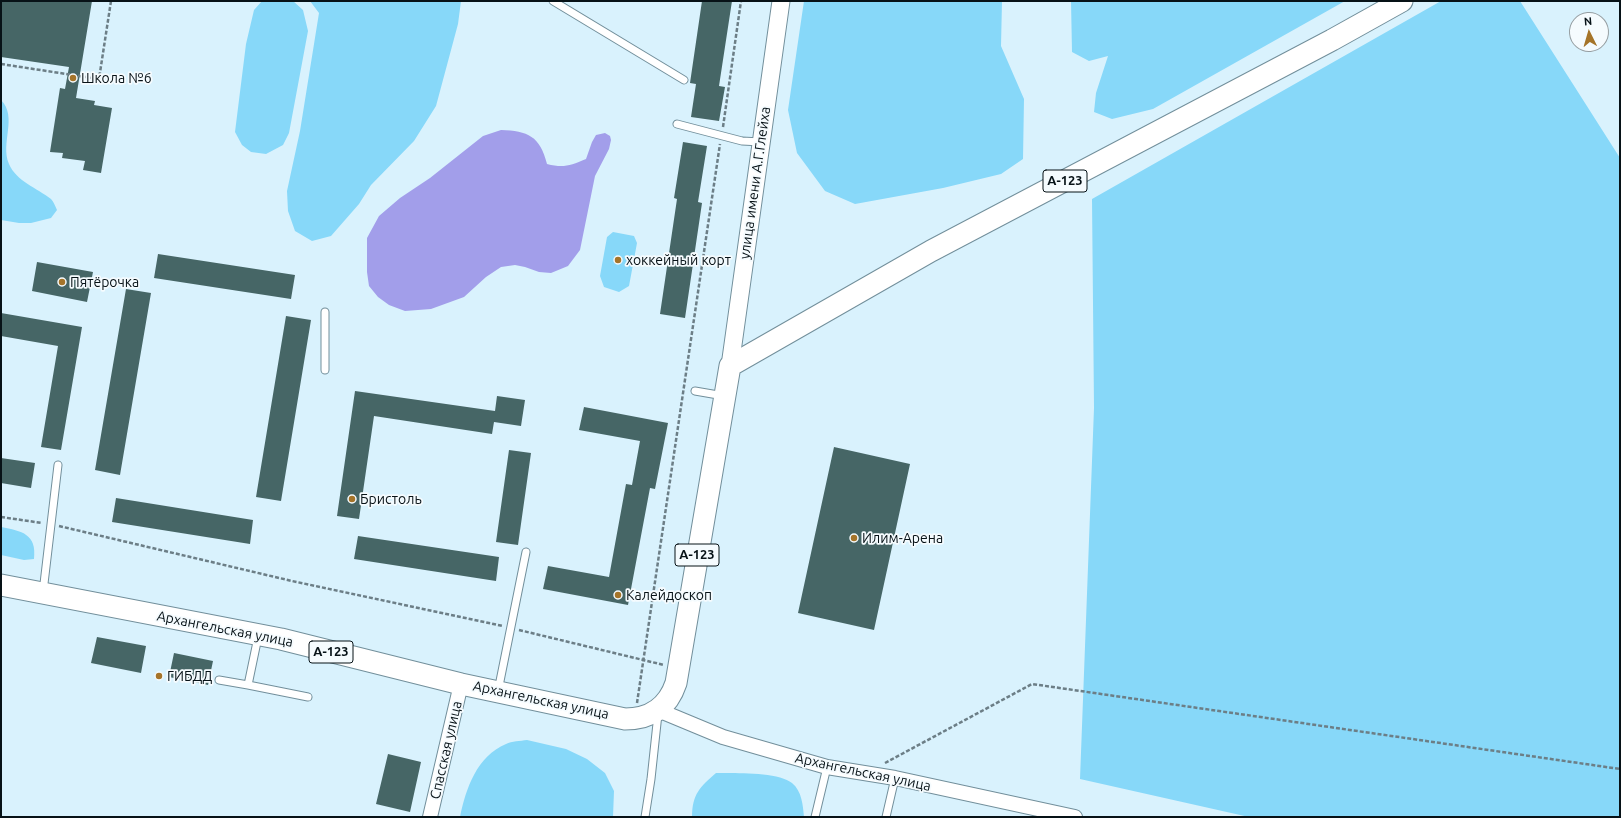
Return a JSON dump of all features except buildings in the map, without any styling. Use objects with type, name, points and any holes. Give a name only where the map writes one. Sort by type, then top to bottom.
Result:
[{"type":"main road","name":"А-123","points":[[730,366],[931,251],[1332,40],[1402,1]]},
{"type":"main road","points":[[726,396],[730,366]]},
{"type":"main road","name":"А-123","points":[[658,710],[665,704],[673,691],[678,668],[726,396]]},
{"type":"main road","name":"Архангельская улица","points":[[1,585],[259,635],[461,684],[626,718],[635,719],[644,717],[658,710]]},
{"type":"street","name":"улица имени А.Г.Глейха","points":[[730,366],[781,1]]},
{"type":"street","name":"Спасская улица","points":[[430,817],[461,684]]},
{"type":"street","name":"Архангельская улица","points":[[658,710],[723,737],[827,766],[895,778],[1041,814],[1075,817]]},
{"type":"lane","points":[[553,1],[684,80]]},
{"type":"lane","points":[[678,124],[742,141],[762,142]]},
{"type":"lane","points":[[325,312],[325,370]]},
{"type":"lane","points":[[695,391],[726,396]]},
{"type":"lane","points":[[43,594],[58,465]]},
{"type":"lane","points":[[498,691],[526,552]]},
{"type":"lane","points":[[248,685],[259,635]]},
{"type":"lane","points":[[218,680],[308,697]]},
{"type":"lane","points":[[645,817],[651,779],[658,710]]},
{"type":"lane","points":[[815,817],[827,766]]},
{"type":"lane","points":[[886,817],[895,778]]},
{"type":"path","points":[[1,64],[98,79],[112,1]]},
{"type":"path","points":[[722,133],[741,1]]},
{"type":"path","points":[[635,719],[645,660],[721,141]]},
{"type":"path","points":[[1,517],[52,524],[292,581],[511,628],[678,668]]},
{"type":"path","points":[[866,773],[1032,684],[1620,770]]},
{"type":"shaded area","points":[[262,1],[293,1],[303,10],[308,31],[289,133],[283,145],[266,154],[251,152],[242,145],[235,132],[246,44],[254,10]]},
{"type":"shaded area","points":[[310,1],[461,1],[458,24],[436,106],[414,141],[371,185],[359,204],[331,236],[312,241],[295,231],[288,211],[287,191],[300,131],[319,13]]},
{"type":"shaded area","points":[[804,1],[1002,1],[1001,46],[1024,99],[1023,159],[1001,174],[943,188],[855,204],[825,191],[797,153],[788,110]]},
{"type":"shaded area","points":[[1071,1],[1345,1],[1153,109],[1112,119],[1094,112],[1096,93],[1108,56],[1089,61],[1072,52]]},
{"type":"shaded area","points":[[1441,1],[1520,1],[1620,158],[1620,817],[1249,817],[1080,779],[1094,408],[1092,199]]},
{"type":"shaded area","points":[[1,100],[6,107],[9,122],[6,148],[9,164],[12,170],[22,180],[52,200],[57,210],[51,218],[31,223],[1,220]]},
{"type":"shaded area","points":[[501,130],[519,132],[532,137],[541,147],[547,164],[558,166],[571,165],[586,159],[596,135],[605,133],[610,136],[611,140],[609,149],[595,176],[580,250],[568,266],[551,273],[539,272],[515,265],[501,267],[486,277],[464,297],[431,309],[405,311],[389,305],[378,297],[369,286],[367,272],[367,238],[379,216],[400,198],[430,178],[483,136]]},
{"type":"shaded area","name":"хоккейный корт","points":[[613,232],[634,236],[637,243],[629,286],[619,292],[604,287],[600,276],[607,237]]},
{"type":"shaded area","points":[[1,527],[15,530],[26,535],[33,544],[34,559],[24,560],[1,555]]},
{"type":"shaded area","points":[[527,740],[566,749],[587,759],[605,773],[614,791],[613,817],[460,817],[474,774],[487,756],[496,749],[508,743]]},
{"type":"shaded area","points":[[716,773],[756,774],[786,779],[798,790],[804,817],[692,817],[695,797],[701,787]]},
{"type":"place","name":"Школа №6","points":[[73,78]]},
{"type":"place","name":"хоккейный корт","points":[[618,260]]},
{"type":"place","name":"Пятёрочка","points":[[62,282]]},
{"type":"place","name":"Бристоль","points":[[352,499]]},
{"type":"place","name":"Илим-Арена","points":[[854,538]]},
{"type":"place","name":"Калейдоскоп","points":[[618,595]]},
{"type":"place","name":"ГИБДД","points":[[159,676]]}]
